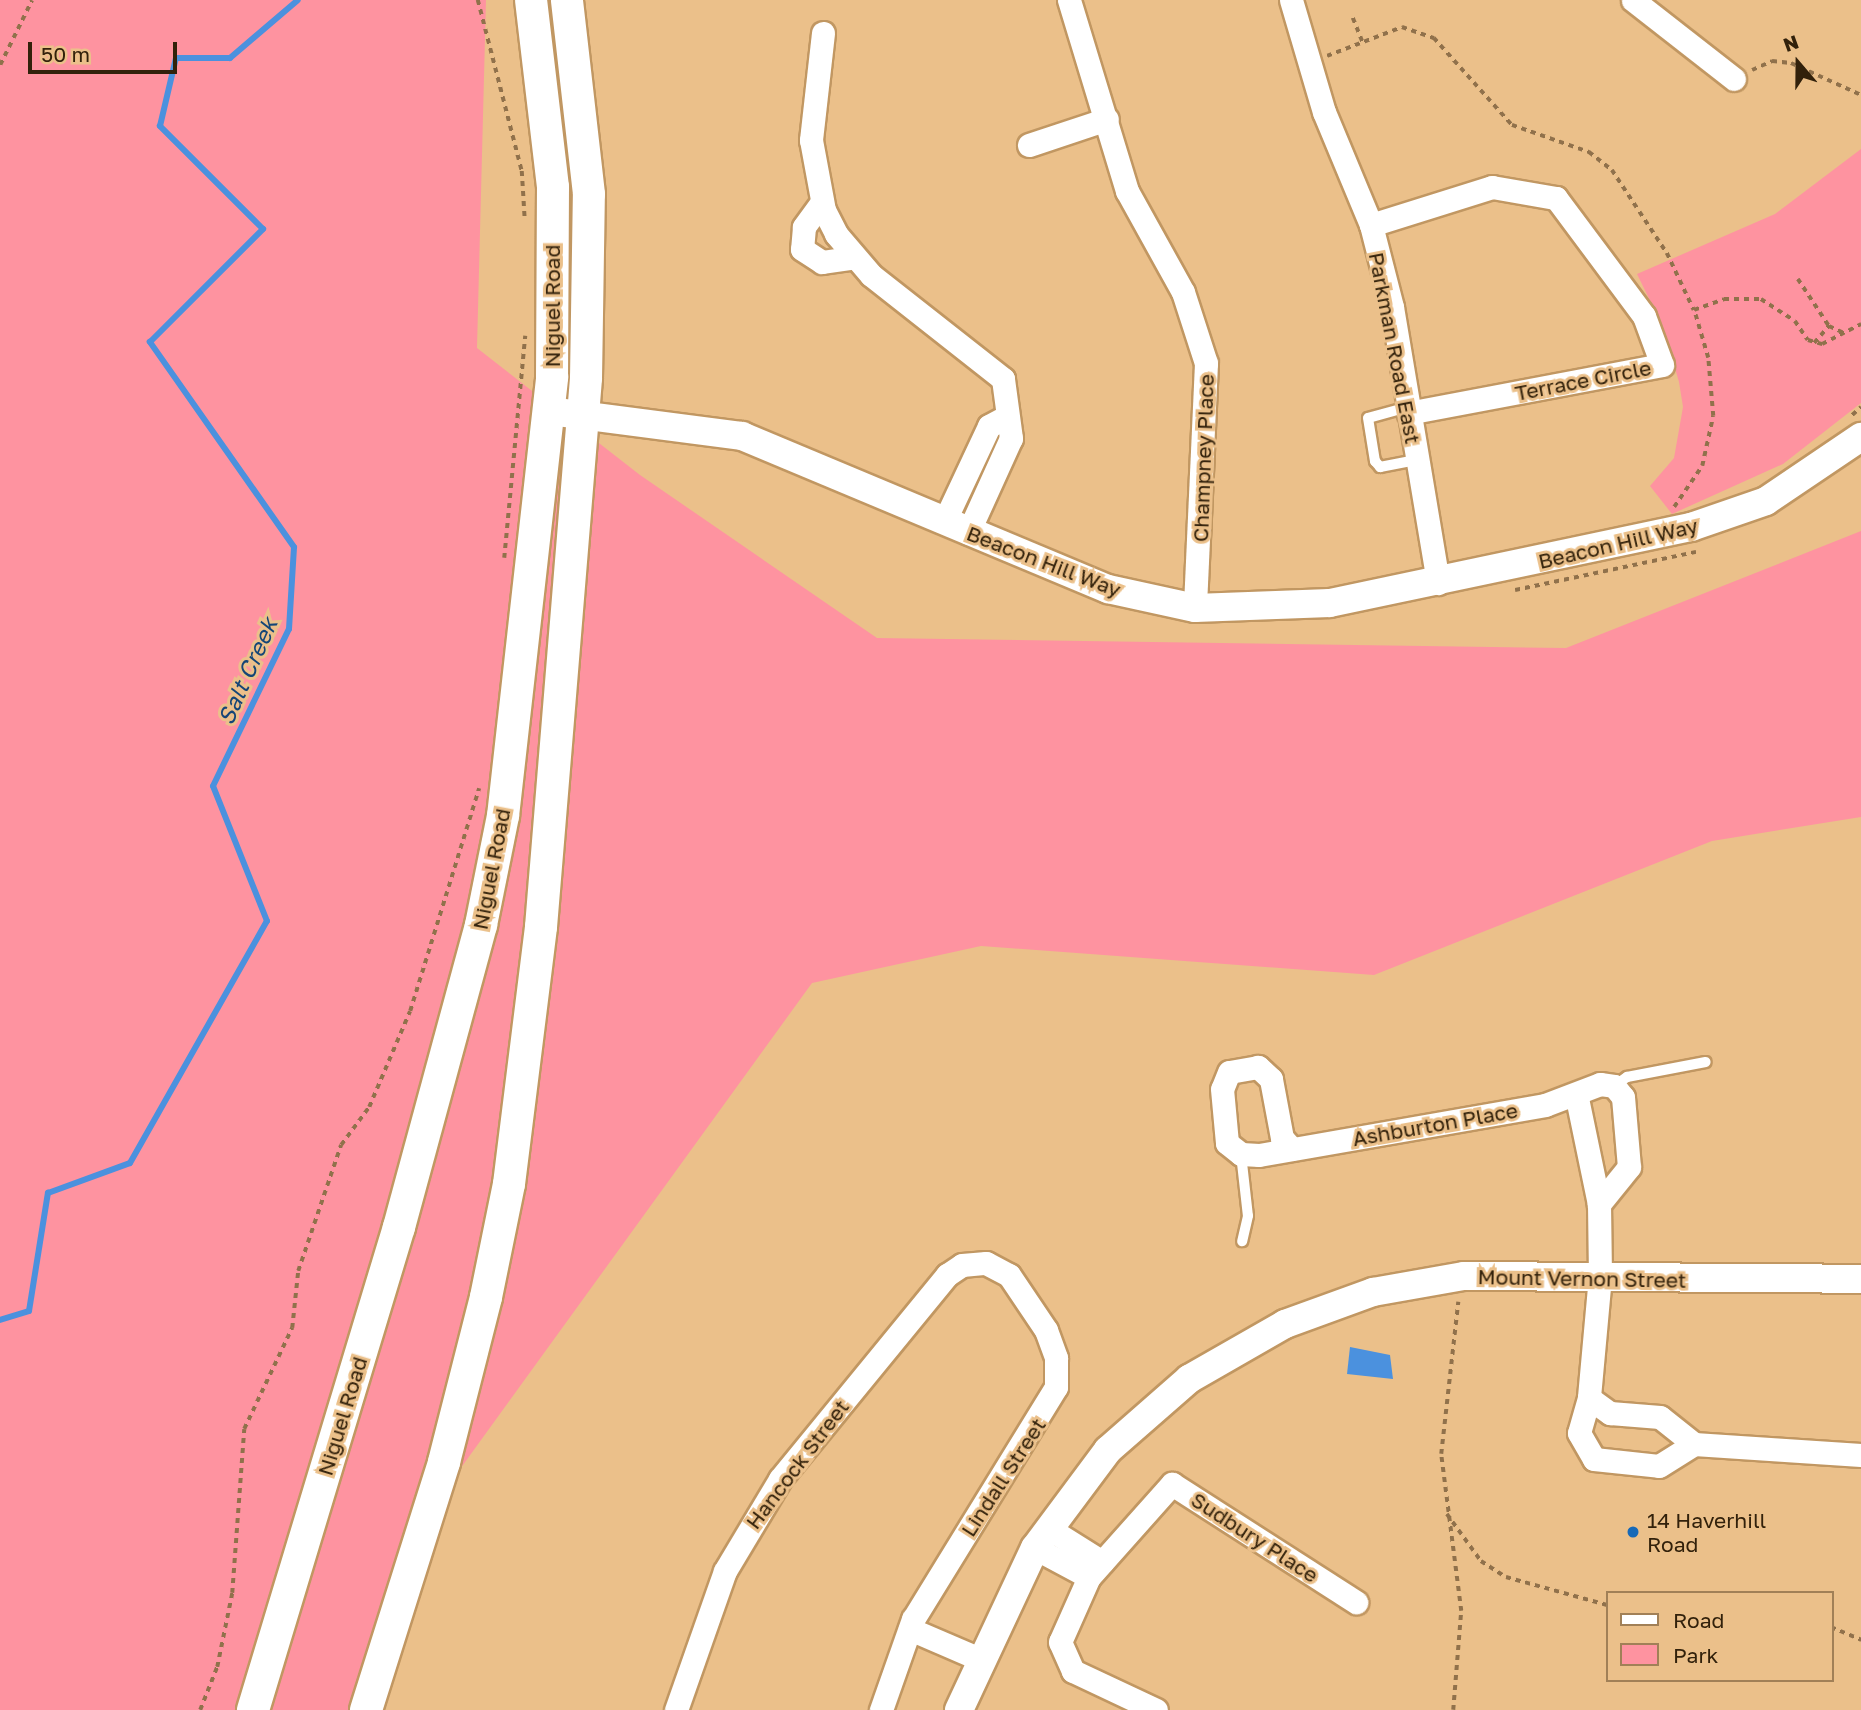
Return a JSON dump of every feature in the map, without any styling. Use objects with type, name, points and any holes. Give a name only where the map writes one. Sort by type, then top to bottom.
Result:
[{"type":"main road","name":"Niguel Road","points":[[253,1710],[399,1227],[481,925],[503,816],[550,411],[553,187],[531,0]]},
{"type":"main road","name":"Niguel Road","points":[[366,1710],[443,1462],[509,1184],[541,928],[584,416],[589,194],[567,0]]},
{"type":"street","name":"Champney Place","points":[[1069,0],[1127,191],[1183,292],[1206,363],[1195,608]]},
{"type":"street","name":"Parkman Road East","points":[[1291,0],[1308,58],[1371,225],[1408,410],[1438,583]]},
{"type":"street","points":[[1633,0],[1734,79]]},
{"type":"street","points":[[823,33],[811,140],[822,202],[852,258],[1003,379],[1004,418],[1011,438],[956,527]]},
{"type":"street","points":[[1029,145],[1107,119]]},
{"type":"street","name":"Terrace Circle","points":[[1371,225],[1492,187],[1556,198],[1644,316],[1662,365],[1408,410]]},
{"type":"street","points":[[822,202],[804,227],[802,248],[822,262],[852,258]]},
{"type":"street","name":"Beacon Hill Way","points":[[550,411],[742,436],[1108,589],[1195,608],[1330,603],[1438,583],[1716,518],[1766,501],[1852,430]]},
{"type":"street","points":[[1241,1154],[1227,1143],[1222,1089],[1229,1072],[1258,1068],[1271,1079],[1282,1138],[1292,1149]]},
{"type":"street","points":[[1599,1204],[1629,1167],[1623,1097],[1614,1086]]},
{"type":"street","name":"Ashburton Place","points":[[1241,1154],[1292,1149],[1577,1098],[1587,1088],[1614,1086]]},
{"type":"street","points":[[1577,1098],[1599,1204],[1601,1276],[1589,1398],[1579,1433],[1594,1459],[1660,1466],[1694,1444]]},
{"type":"street","name":"Lindall Street","points":[[881,1710],[909,1629],[1056,1387],[1056,1358],[1046,1330],[1009,1275],[978,1262]]},
{"type":"street","name":"Hancock Street","points":[[676,1710],[707,1614],[754,1517],[947,1275],[978,1262]]},
{"type":"street","name":"Mount Vernon Street","points":[[959,1710],[1042,1538],[1108,1450],[1166,1397],[1284,1324],[1373,1292],[1434,1279],[1601,1276],[1724,1283],[1861,1279]]},
{"type":"street","points":[[1589,1398],[1610,1413],[1660,1417],[1694,1444],[1861,1455]]},
{"type":"street","name":"Sudbury Place","points":[[1095,1570],[1172,1484],[1356,1602]]},
{"type":"street","points":[[1042,1538],[1095,1570],[1062,1632],[1065,1663],[1156,1710]]},
{"type":"street","points":[[909,1629],[982,1660]]},
{"type":"lane","points":[[1408,410],[1368,418],[1375,461],[1380,467],[1417,460]]},
{"type":"lane","points":[[1614,1086],[1627,1077],[1706,1062]]},
{"type":"lane","points":[[1241,1154],[1248,1216],[1242,1241]]},
{"type":"path","points":[[0,65],[32,0]]},
{"type":"path","points":[[478,0],[522,171],[526,226]]},
{"type":"path","points":[[1353,18],[1363,43]]},
{"type":"path","points":[[1308,58],[1363,43],[1402,27],[1434,38],[1512,125],[1589,152],[1612,170],[1667,253],[1694,310],[1708,358],[1713,416],[1702,466],[1670,514],[1679,515]]},
{"type":"path","points":[[1734,79],[1772,61],[1807,67],[1861,95]]},
{"type":"path","points":[[1798,279],[1829,326],[1846,334]]},
{"type":"path","points":[[1694,310],[1724,299],[1761,299],[1785,313],[1814,343]]},
{"type":"path","points":[[503,572],[526,323]]},
{"type":"path","points":[[1814,343],[1846,334],[1861,324]]},
{"type":"path","points":[[1814,343],[1829,326]]},
{"type":"path","points":[[1852,430],[1861,407]]},
{"type":"path","points":[[200,1710],[217,1667],[232,1593],[244,1429],[292,1328],[298,1271],[341,1145],[369,1107],[411,1011],[481,779]]},
{"type":"path","points":[[1453,1710],[1461,1611],[1446,1513],[1442,1441],[1459,1296]]},
{"type":"path","points":[[1446,1513],[1480,1561],[1506,1577],[1605,1604]]},
{"type":"path","points":[[1833,1628],[1861,1640]]},
{"type":"green space","points":[[0,0],[486,0],[477,348],[640,475],[877,638],[1566,648],[1861,531],[1861,817],[1712,841],[1374,975],[981,946],[812,983],[426,1516],[353,1710],[0,1710]]},
{"type":"green space","points":[[1861,149],[1861,403],[1783,464],[1672,514],[1650,486],[1674,458],[1683,407],[1679,382],[1663,327],[1637,274],[1775,214]]},
{"type":"water","points":[[1350,1347],[1390,1355],[1393,1379],[1347,1374]]},
{"type":"waterway","name":"Salt Creek","points":[[0,1320],[29,1311],[48,1193],[130,1163],[267,921],[213,786],[289,629],[294,547],[150,342],[263,229],[160,126],[176,58],[230,58],[298,0]]},
{"type":"place","name":"14 Haverhill Road","points":[[1633,1532]]}]
